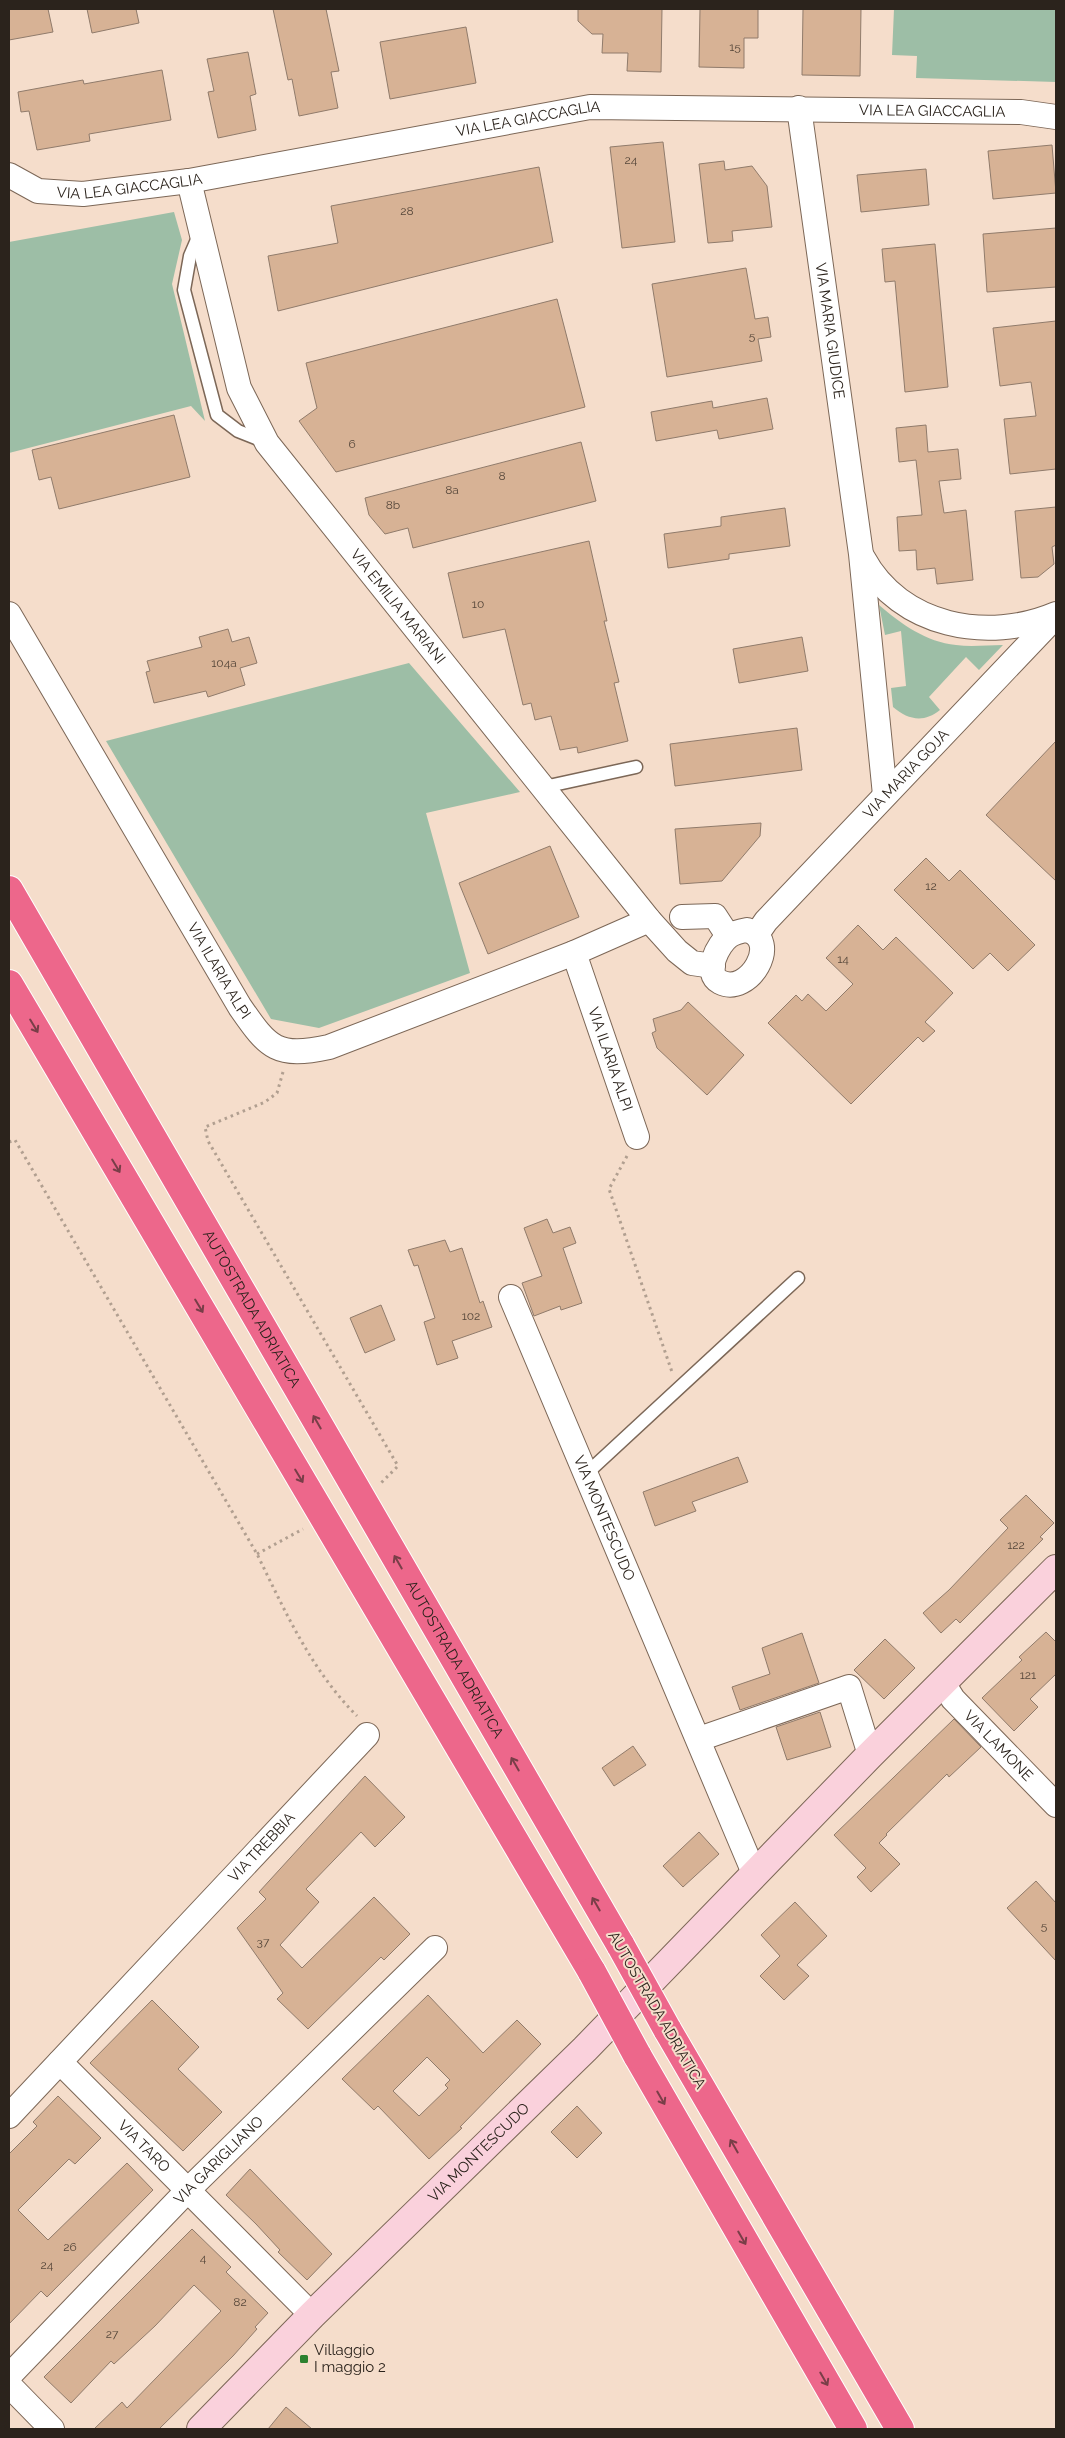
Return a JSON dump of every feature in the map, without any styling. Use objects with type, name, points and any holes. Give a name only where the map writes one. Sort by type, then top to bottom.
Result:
[{"type":"highway","name":"AUTOSTRADA ADRIATICA","points":[[9,890],[900,2429]]},
{"type":"highway","points":[[9,984],[592,1972],[636,2056],[853,2429]]},
{"type":"highway","points":[[759,2188],[790,2215],[918,2429]]},
{"type":"street","name":"VIA LEA GIACCAGLIA","points":[[9,175],[38,191],[83,194],[189,181],[590,106],[1021,112],[1056,116]]},
{"type":"street","name":"VIA MARIA GIUDICE","points":[[799,108],[861,554],[885,795]]},
{"type":"street","name":"VIA EMILIA MARIANI","points":[[189,181],[239,388],[267,443],[649,920],[677,951],[692,963],[713,966]]},
{"type":"street","name":"VIA MARIA GIUDICE","points":[[861,554],[870,570],[894,597],[915,612],[942,622],[968,627],[992,628],[1031,623],[1056,615]]},
{"type":"street","name":"VIA ILARIA ALPI","points":[[9,614],[240,1007],[258,1033],[278,1049],[300,1053],[329,1047],[574,953],[649,920]]},
{"type":"street","name":"VIA MARIA GOJA","points":[[757,934],[766,921],[1056,615]]},
{"type":"street","points":[[682,917],[715,916],[728,936]]},
{"type":"street","points":[[747,930],[757,934],[762,940],[762,949],[754,971],[746,979],[735,984],[726,984],[718,981],[714,974],[713,966],[714,956],[720,944],[728,936],[747,930]]},
{"type":"street","name":"VIA ILARIA ALPI","points":[[574,953],[637,1137]]},
{"type":"street","name":"VIA MONTESCUDO","points":[[511,1296],[754,1873]]},
{"type":"street","name":"VIA MONTESCUDO","points":[[202,2429],[312,2315],[585,2049],[754,1873],[1056,1569]]},
{"type":"street","name":"VIA LAMONE","points":[[943,1684],[953,1699],[1056,1804]]},
{"type":"street","points":[[699,1739],[849,1688],[870,1755]]},
{"type":"street","name":"VIA TREBBIA","points":[[9,2116],[367,1735]]},
{"type":"street","name":"VIA GARIGLIANO","points":[[9,2376],[188,2190],[435,1948]]},
{"type":"street","name":"VIA TARO","points":[[60,2062],[312,2315]]},
{"type":"street","points":[[9,2385],[52,2429]]},
{"type":"lane","points":[[200,231],[190,256],[184,290],[217,415],[238,431],[267,443]]},
{"type":"lane","points":[[544,787],[636,767]]},
{"type":"lane","points":[[586,1474],[798,1278]]},
{"type":"path","points":[[288,1051],[277,1094],[265,1102],[205,1127],[208,1141],[398,1466],[378,1485]]},
{"type":"path","points":[[637,1137],[609,1189],[678,1389]]},
{"type":"path","points":[[9,1142],[15,1140],[257,1554],[288,1617],[321,1675],[366,1725],[367,1735]]},
{"type":"path","points":[[257,1554],[304,1528]]},
{"type":"green space","points":[[894,9],[1056,9],[1056,82],[916,78],[917,56],[892,55]]},
{"type":"green space","points":[[174,212],[182,240],[172,284],[205,421],[191,406],[9,453],[9,242]]},
{"type":"green space","points":[[879,605],[914,631],[934,640],[962,646],[1003,645],[979,670],[966,657],[929,697],[940,710],[928,717],[910,717],[893,707],[891,688],[906,686],[901,631],[885,635]]},
{"type":"green space","points":[[409,663],[520,792],[426,813],[470,973],[319,1028],[271,1019],[106,741]]},
{"type":"building","points":[[9,9],[48,9],[53,32],[9,40]]},
{"type":"building","points":[[87,9],[136,9],[139,23],[92,33]]},
{"type":"building","points":[[273,9],[326,9],[339,71],[331,72],[338,108],[299,116],[292,79],[288,80]]},
{"type":"building","points":[[578,9],[662,9],[661,72],[627,71],[628,53],[602,53],[603,34],[592,34],[578,21]]},
{"type":"building","points":[[700,9],[758,9],[758,38],[744,38],[744,68],[699,67]]},
{"type":"building","points":[[803,9],[861,9],[860,76],[802,75]]},
{"type":"building","points":[[466,27],[476,83],[390,99],[380,42]]},
{"type":"building","points":[[248,52],[256,94],[250,96],[256,130],[218,138],[208,92],[214,91],[207,59]]},
{"type":"building","points":[[162,70],[171,120],[89,134],[90,141],[37,150],[29,111],[21,112],[18,92],[83,80],[84,84]]},
{"type":"building","points":[[663,142],[675,242],[622,248],[610,147]]},
{"type":"building","points":[[1052,145],[1056,193],[993,199],[988,151]]},
{"type":"building","points":[[724,161],[725,170],[752,166],[767,186],[772,227],[732,231],[733,241],[708,243],[699,164]]},
{"type":"building","points":[[539,167],[553,242],[278,311],[268,256],[338,243],[331,206]]},
{"type":"building","points":[[926,169],[929,205],[861,212],[857,175]]},
{"type":"building","points":[[1056,228],[1056,287],[987,292],[983,234]]},
{"type":"building","points":[[935,244],[948,387],[905,392],[895,281],[885,282],[882,249]]},
{"type":"building","points":[[746,268],[755,319],[768,317],[771,337],[758,339],[762,361],[667,377],[652,284]]},
{"type":"building","points":[[557,299],[585,407],[336,472],[299,421],[317,408],[306,363]]},
{"type":"building","points":[[1056,321],[1056,469],[1010,474],[1004,419],[1036,416],[1031,382],[1000,386],[993,328]]},
{"type":"building","points":[[767,398],[773,429],[719,439],[717,430],[656,441],[651,412],[712,401],[713,408]]},
{"type":"building","points":[[174,415],[190,477],[59,509],[51,477],[39,480],[32,450]]},
{"type":"building","points":[[926,425],[928,452],[958,449],[961,479],[939,481],[944,513],[966,510],[973,580],[937,584],[935,568],[917,570],[916,550],[899,551],[897,517],[922,515],[916,460],[899,462],[896,428]]},
{"type":"building","points":[[581,442],[596,501],[413,548],[408,528],[385,534],[369,515],[365,498]]},
{"type":"building","points":[[1056,507],[1056,545],[1052,547],[1054,564],[1038,577],[1021,578],[1015,511]]},
{"type":"building","points":[[785,508],[790,546],[729,554],[729,559],[668,568],[664,534],[721,526],[721,517]]},
{"type":"building","points":[[589,541],[607,621],[604,621],[619,682],[614,683],[628,741],[578,753],[577,747],[560,750],[551,716],[535,720],[531,703],[523,705],[505,629],[463,638],[448,573]]},
{"type":"building","points":[[228,629],[232,642],[249,637],[257,663],[240,668],[245,685],[208,697],[206,691],[154,703],[146,672],[150,671],[147,661],[202,647],[199,637]]},
{"type":"building","points":[[802,637],[808,671],[739,683],[733,649]]},
{"type":"building","points":[[797,728],[802,770],[675,786],[670,744]]},
{"type":"building","points":[[1056,741],[1056,881],[986,815]]},
{"type":"building","points":[[761,823],[760,836],[722,881],[680,884],[675,829]]},
{"type":"building","points":[[550,846],[579,917],[488,954],[459,883]]},
{"type":"building","points":[[926,858],[949,881],[960,870],[1035,945],[1008,971],[990,953],[973,969],[894,890]]},
{"type":"building","points":[[858,925],[883,950],[896,937],[953,993],[925,1022],[935,1031],[923,1042],[918,1037],[851,1104],[768,1023],[796,995],[802,1001],[808,994],[826,1011],[853,984],[826,958]]},
{"type":"building","points":[[688,1002],[744,1055],[707,1095],[657,1048],[652,1033],[656,1031],[653,1019],[681,1010]]},
{"type":"building","points":[[547,1219],[553,1233],[570,1227],[576,1243],[563,1248],[582,1303],[561,1310],[560,1306],[534,1316],[522,1283],[542,1276],[524,1228]]},
{"type":"building","points":[[445,1240],[450,1252],[462,1248],[480,1303],[483,1301],[492,1327],[452,1341],[458,1358],[437,1365],[424,1322],[435,1318],[418,1265],[414,1266],[408,1250]]},
{"type":"building","points":[[381,1305],[395,1340],[365,1353],[350,1318]]},
{"type":"building","points":[[738,1457],[748,1482],[692,1502],[696,1511],[655,1526],[643,1492]]},
{"type":"building","points":[[1026,1495],[1054,1523],[1040,1537],[1043,1539],[960,1623],[956,1619],[941,1633],[923,1613],[949,1590],[1008,1528],[1000,1520]]},
{"type":"building","points":[[1046,1632],[1056,1642],[1056,1674],[1030,1699],[1038,1707],[1014,1731],[982,1698],[1022,1660],[1019,1657]]},
{"type":"building","points":[[802,1633],[819,1683],[740,1710],[732,1687],[770,1674],[762,1648]]},
{"type":"building","points":[[885,1639],[915,1668],[884,1699],[854,1670]]},
{"type":"building","points":[[820,1712],[831,1747],[787,1760],[776,1727]]},
{"type":"building","points":[[954,1719],[981,1747],[949,1777],[947,1774],[879,1843],[900,1864],[871,1892],[857,1877],[866,1868],[834,1835]]},
{"type":"building","points":[[633,1746],[646,1765],[614,1786],[602,1768]]},
{"type":"building","points":[[365,1776],[405,1817],[375,1847],[361,1832],[306,1889],[319,1902],[280,1945],[302,1968],[374,1897],[410,1934],[384,1960],[381,1957],[308,2029],[277,1999],[283,1993],[237,1928],[266,1899],[259,1892]]},
{"type":"building","points":[[699,1832],[719,1854],[683,1887],[663,1866]]},
{"type":"building","points":[[1036,1881],[1056,1903],[1056,1961],[1007,1908]]},
{"type":"building","points":[[795,1902],[827,1936],[797,1965],[809,1976],[784,2000],[760,1976],[780,1956],[761,1935]]},
{"type":"building","points":[[428,1995],[483,2053],[517,2020],[541,2044],[460,2127],[462,2128],[429,2159],[378,2106],[374,2110],[342,2079]],"holes":[[[427,2057],[450,2080],[445,2085],[448,2088],[419,2116],[393,2091]]]},
{"type":"building","points":[[152,2000],[199,2047],[178,2069],[222,2112],[183,2151],[90,2063]]},
{"type":"building","points":[[58,2096],[101,2138],[75,2164],[69,2159],[18,2210],[48,2240],[127,2163],[153,2190],[47,2297],[41,2291],[9,2324],[9,2154],[37,2126],[33,2122]]},
{"type":"building","points":[[577,2106],[602,2133],[577,2158],[551,2132]]},
{"type":"building","points":[[250,2169],[332,2254],[307,2280],[278,2252],[280,2250],[256,2224],[226,2195]]},
{"type":"building","points":[[192,2229],[231,2267],[226,2272],[268,2313],[255,2327],[257,2329],[233,2356],[159,2429],[94,2429],[122,2402],[127,2408],[221,2311],[194,2285],[155,2326],[114,2364],[111,2361],[71,2403],[44,2377]]},
{"type":"building","points":[[286,2407],[312,2429],[268,2429]]},
{"type":"place","name":"Villaggio I maggio 2","points":[[304,2359]]}]
